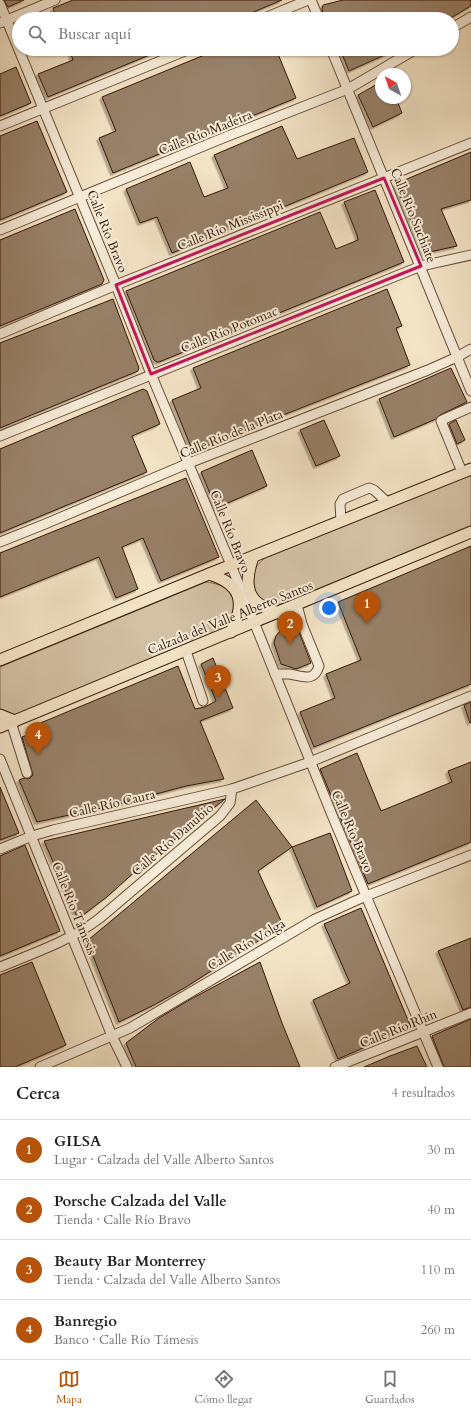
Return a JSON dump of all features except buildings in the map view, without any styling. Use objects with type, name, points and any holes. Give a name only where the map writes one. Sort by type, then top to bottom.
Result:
[{"type":"main road","points":[[0,660],[387,502],[468,471]]},
{"type":"main road","name":"Calzada del Valle Alberto Santos","points":[[0,727],[298,605],[471,532]]},
{"type":"main road","points":[[252,557],[247,579],[249,590],[258,604],[266,609],[279,612]]},
{"type":"main road","points":[[209,574],[219,577],[231,584],[236,590],[240,600],[237,620],[231,632]]},
{"type":"main road","points":[[0,715],[13,721]]},
{"type":"street","points":[[25,12],[55,0]]},
{"type":"street","points":[[280,12],[310,0],[316,12]]},
{"type":"street","name":"Calle Río Bravo","points":[[0,4],[3,21],[12,41]]},
{"type":"street","points":[[459,24],[471,16]]},
{"type":"street","name":"Calle Río Bravo","points":[[19,56],[80,198],[151,374],[232,565],[310,762],[438,1067]]},
{"type":"street","points":[[0,126],[173,56]]},
{"type":"street","name":"Calle Río Suchiate","points":[[335,56],[471,392]]},
{"type":"street","name":"Calle Río Madeira","points":[[0,230],[223,138],[348,89],[404,56]]},
{"type":"street","name":"Calle Río Mississippi","points":[[0,334],[116,285],[471,143]]},
{"type":"street","name":"Calle Río Potomac","points":[[0,436],[420,266],[471,255]]},
{"type":"street","name":"Calle Río de la Plata","points":[[0,542],[189,463],[457,357],[471,349]]},
{"type":"street","points":[[468,471],[441,421],[471,407]]},
{"type":"street","points":[[341,521],[340,504],[343,499],[369,488],[374,490],[387,502]]},
{"type":"street","points":[[275,674],[288,674],[307,678],[315,675],[318,671],[319,666],[302,624],[298,605]]},
{"type":"street","points":[[186,651],[203,701]]},
{"type":"street","points":[[232,789],[310,762],[471,696]]},
{"type":"street","points":[[13,721],[27,773]]},
{"type":"street","name":"Calle Río Támesis","points":[[0,759],[112,1036],[127,1067]]},
{"type":"street","name":"Calle Río Caura","points":[[0,849],[32,836],[232,789]]},
{"type":"street","name":"Calle Río Danubio","points":[[0,967],[72,936],[100,918],[220,816],[230,803],[232,789]]},
{"type":"street","name":"Calle Río Volga","points":[[40,1067],[130,1028],[315,919],[366,896],[471,855]]},
{"type":"street","name":"Calle Río Rhin","points":[[335,1067],[471,1013]]},
{"type":"highlighted area","points":[[384,178],[421,266],[151,374],[116,285]]},
{"type":"shaded area","points":[[471,474],[471,530],[279,608],[266,605],[253,595],[254,568],[266,557]]},
{"type":"shaded area","points":[[206,582],[218,584],[226,588],[237,607],[227,631],[19,716],[3,713],[0,710],[0,667]]},
{"type":"place","name":"GILSA","points":[[367,624]]},
{"type":"place","name":"Porsche Calzada del Valle","points":[[290,644]]},
{"type":"place","name":"Beauty Bar Monterrey","points":[[218,698]]},
{"type":"place","name":"Banregio","points":[[38,755]]}]
